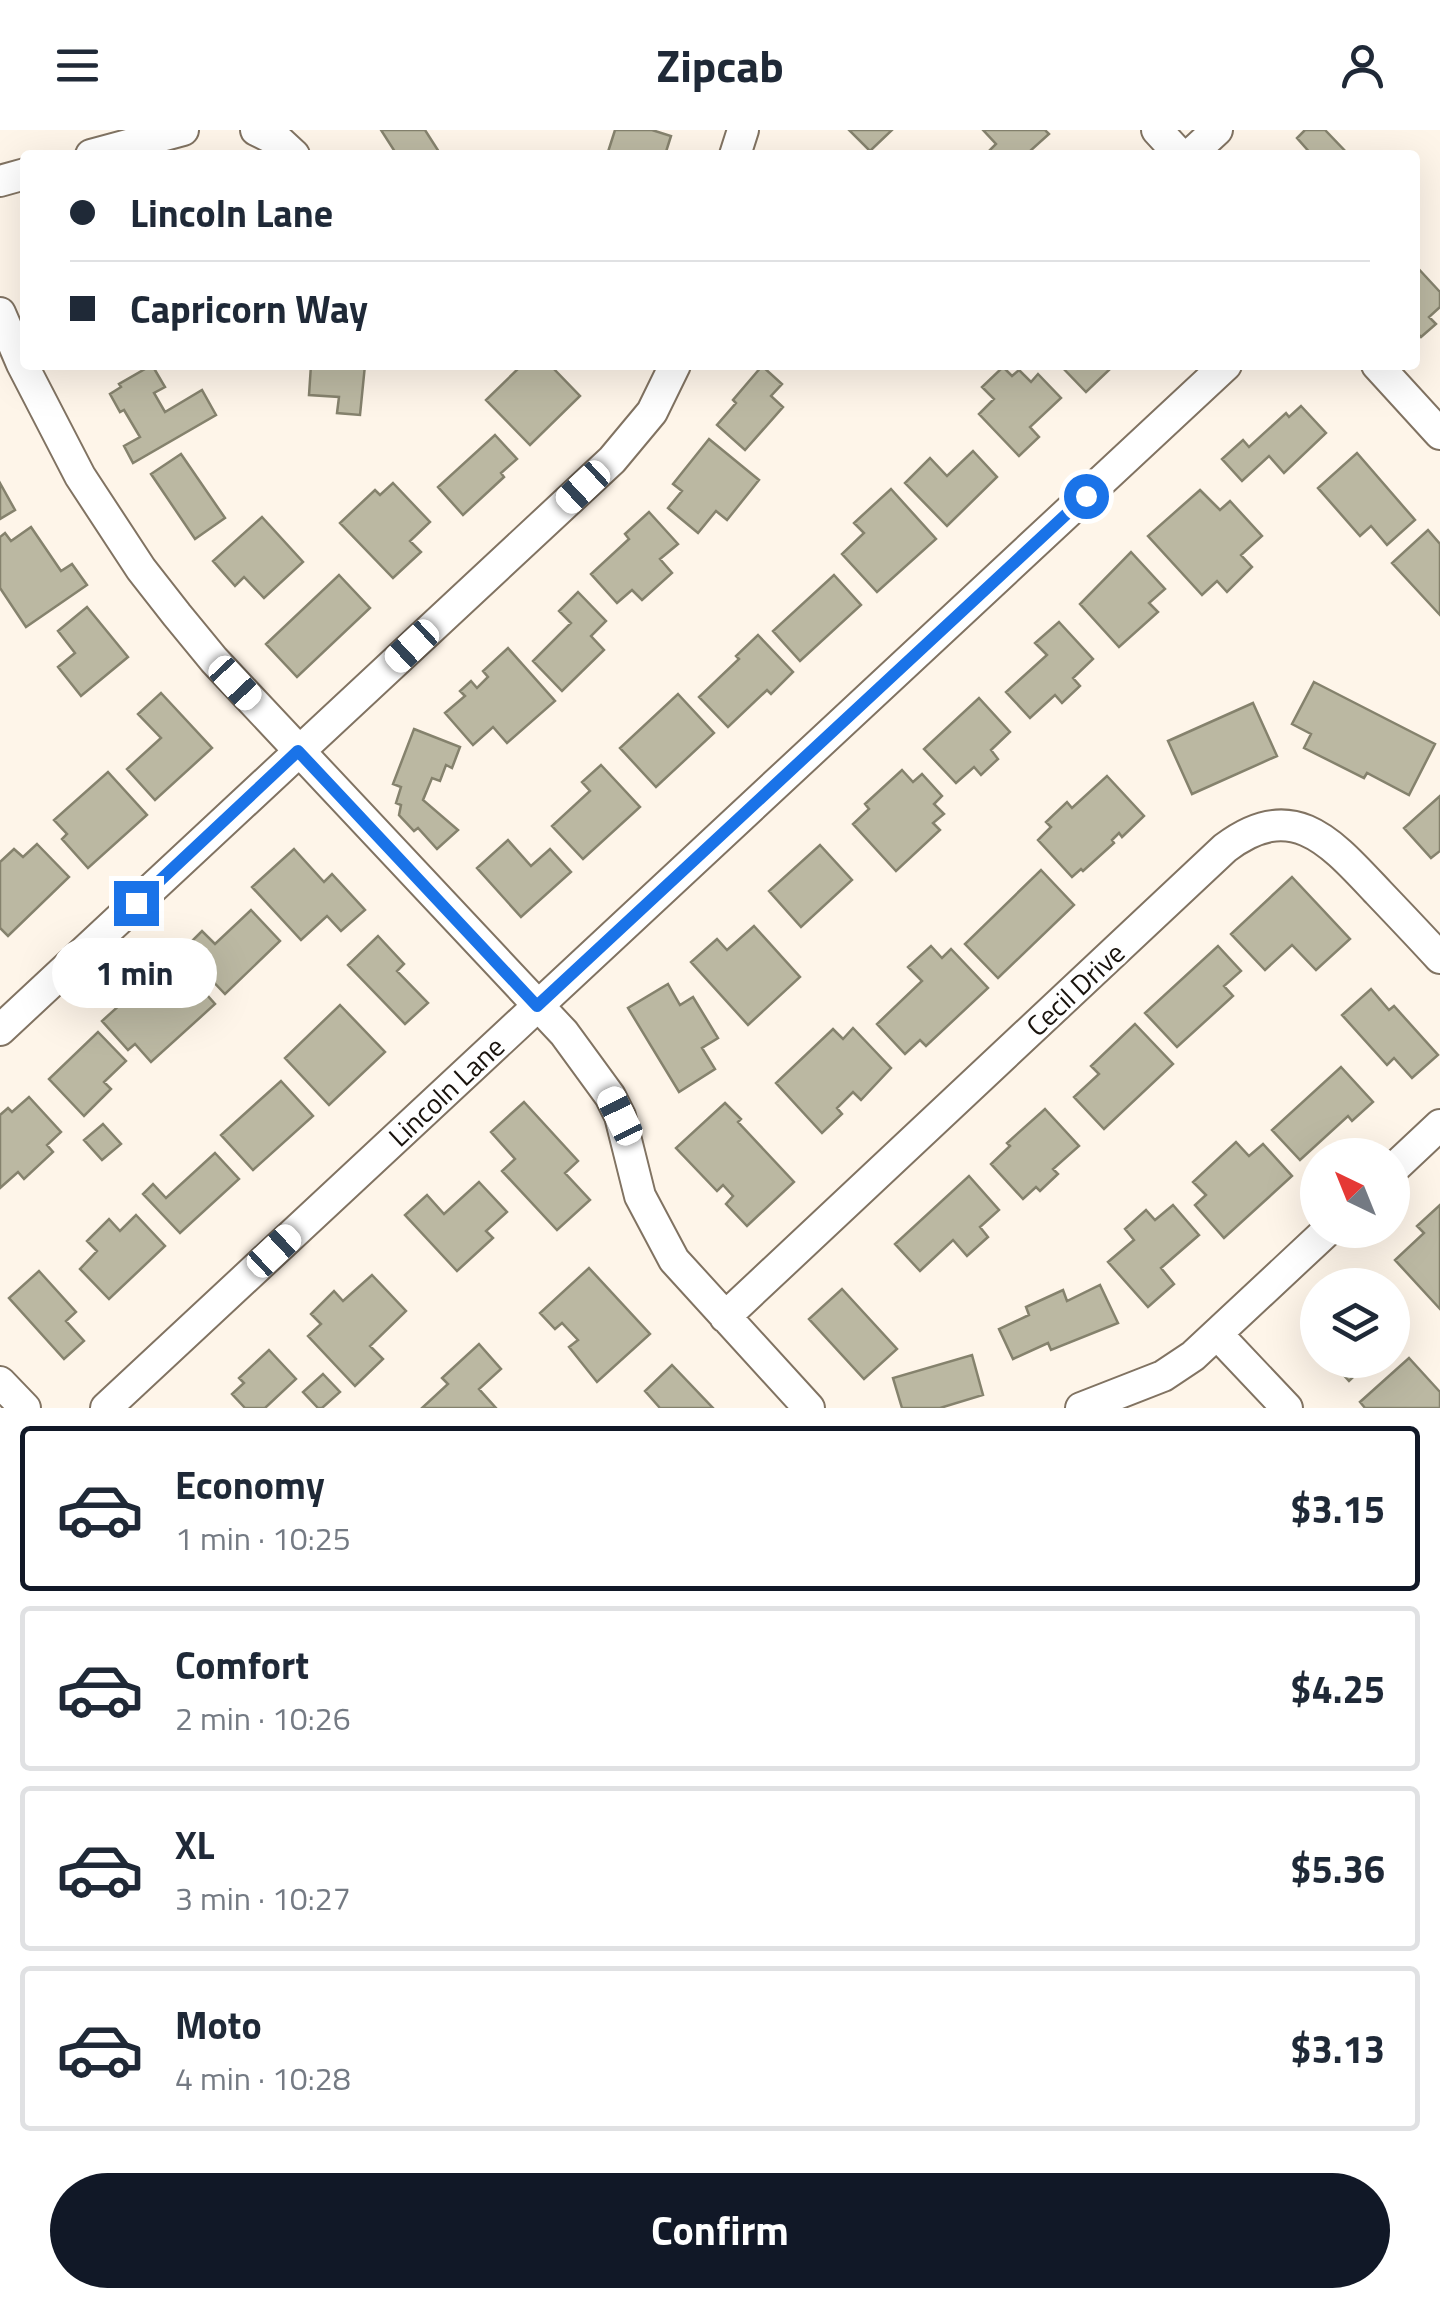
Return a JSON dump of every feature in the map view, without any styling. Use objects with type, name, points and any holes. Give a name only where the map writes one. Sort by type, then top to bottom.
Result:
[{"type":"street","points":[[1156,130],[1175,150]]},
{"type":"street","points":[[1195,150],[1217,130]]},
{"type":"street","points":[[109,150],[169,132]]},
{"type":"street","points":[[0,313],[20,356]]},
{"type":"street","points":[[26,370],[51,423],[110,523],[141,569],[214,660],[564,1033],[610,1096],[627,1137],[640,1196],[674,1260],[809,1408]]},
{"type":"street","points":[[0,1030],[619,453],[652,412],[673,370]]},
{"type":"street","name":"Lincoln Lane","points":[[106,1408],[1221,370]]},
{"type":"street","points":[[1382,370],[1434,414]]},
{"type":"street","name":"Cecil Drive","points":[[724,1318],[1225,848],[1248,833],[1288,826],[1326,839],[1440,958]]},
{"type":"street","points":[[1410,1153],[1440,1125]]},
{"type":"street","points":[[1081,1408],[1163,1376],[1217,1334],[1309,1248]]},
{"type":"street","points":[[1217,1334],[1286,1408]]},
{"type":"street","points":[[0,1382],[25,1408]]},
{"type":"building","points":[[381,130],[425,130],[438,150],[394,150]]},
{"type":"building","points":[[615,130],[652,130],[671,136],[667,150],[609,150]]},
{"type":"building","points":[[849,130],[892,130],[871,150]]},
{"type":"building","points":[[983,130],[1045,130],[1049,134],[1031,150],[990,150],[996,144]]},
{"type":"building","points":[[1305,130],[1325,130],[1344,150],[1308,150],[1297,138]]},
{"type":"building","points":[[1420,270],[1440,292],[1440,307],[1429,317],[1436,324],[1421,337]]},
{"type":"building","points":[[143,370],[155,370],[165,387],[154,393],[165,412],[202,390],[216,415],[133,463],[124,446],[140,437],[110,394],[121,387],[119,384]]},
{"type":"building","points":[[311,370],[364,370],[360,415],[337,413],[339,397],[309,395]]},
{"type":"building","points":[[517,370],[555,370],[580,396],[530,445],[486,400]]},
{"type":"building","points":[[759,370],[766,370],[782,384],[771,396],[783,407],[745,450],[717,425],[736,403],[733,400]]},
{"type":"building","points":[[1000,370],[1012,376],[1019,370],[1031,382],[1038,374],[1061,398],[1030,427],[1039,437],[1019,456],[979,414],[994,399],[982,387]]},
{"type":"building","points":[[1065,370],[1109,370],[1086,392]]},
{"type":"building","points":[[1301,406],[1326,433],[1284,473],[1269,456],[1242,481],[1222,459],[1243,440],[1249,447],[1286,413],[1289,417]]},
{"type":"building","points":[[495,435],[517,459],[501,473],[504,477],[463,515],[438,487]]},
{"type":"building","points":[[709,439],[759,480],[727,520],[716,511],[698,533],[668,508],[682,491],[673,484]]},
{"type":"building","points":[[973,451],[997,477],[947,526],[905,483],[930,458],[947,476]]},
{"type":"building","points":[[1357,453],[1415,520],[1387,545],[1371,526],[1360,536],[1318,488]]},
{"type":"building","points":[[181,454],[225,518],[195,539],[151,474]]},
{"type":"building","points":[[0,483],[15,510],[0,519]]},
{"type":"building","points":[[393,483],[430,522],[410,541],[421,552],[393,578],[340,523],[375,490],[380,495]]},
{"type":"building","points":[[891,489],[936,539],[877,592],[842,554],[864,533],[854,523]]},
{"type":"building","points":[[1200,490],[1220,510],[1230,501],[1262,536],[1241,555],[1252,567],[1227,592],[1217,581],[1202,595],[1148,536]]},
{"type":"building","points":[[649,512],[678,544],[660,559],[672,573],[642,600],[632,590],[617,603],[591,574],[629,539],[625,534]]},
{"type":"building","points":[[262,517],[303,562],[264,598],[244,577],[235,586],[213,561]]},
{"type":"building","points":[[31,527],[61,571],[72,564],[87,585],[26,627],[0,588],[0,537],[5,533],[11,541]]},
{"type":"building","points":[[1428,530],[1440,544],[1440,615],[1392,563]]},
{"type":"building","points":[[1131,552],[1165,589],[1149,603],[1158,612],[1119,647],[1080,604]]},
{"type":"building","points":[[339,575],[370,608],[297,677],[266,644]]},
{"type":"building","points":[[834,575],[861,605],[800,661],[773,631]]},
{"type":"building","points":[[578,592],[606,621],[591,636],[604,650],[562,691],[533,661],[571,623],[559,611]]},
{"type":"building","points":[[87,607],[128,657],[81,696],[58,667],[75,653],[58,631]]},
{"type":"building","points":[[1059,622],[1093,659],[1073,678],[1080,686],[1062,703],[1055,695],[1030,718],[1006,692],[1047,655],[1035,643]]},
{"type":"building","points":[[758,635],[793,672],[771,694],[767,690],[728,727],[699,697]]},
{"type":"building","points":[[508,648],[555,701],[507,743],[493,727],[473,745],[445,713],[465,696],[460,691],[471,681],[477,688],[488,677],[483,671]]},
{"type":"building","points":[[1314,682],[1435,744],[1409,795],[1304,748],[1311,734],[1292,724]]},
{"type":"building","points":[[161,693],[212,748],[155,800],[127,769],[161,738],[138,714]]},
{"type":"building","points":[[678,694],[714,733],[656,787],[620,748]]},
{"type":"building","points":[[979,698],[1010,732],[991,750],[998,759],[981,775],[974,767],[956,783],[924,749]]},
{"type":"building","points":[[1253,703],[1277,756],[1192,794],[1168,741]]},
{"type":"building","points":[[414,729],[460,747],[452,768],[446,765],[440,781],[432,778],[423,800],[458,830],[437,849],[399,815],[401,805],[396,803],[401,787],[393,784]]},
{"type":"building","points":[[601,765],[640,807],[583,859],[552,826],[590,791],[582,782]]},
{"type":"building","points":[[902,770],[913,782],[922,774],[942,796],[934,804],[944,814],[933,823],[940,830],[896,871],[853,824],[869,809],[865,804]]},
{"type":"building","points":[[108,772],[147,815],[88,868],[62,839],[67,834],[54,820]]},
{"type":"building","points":[[1107,776],[1144,816],[1122,837],[1119,833],[1112,840],[1114,843],[1072,877],[1038,840],[1051,827],[1046,822],[1067,802],[1072,808]]},
{"type":"building","points":[[1440,796],[1440,851],[1431,858],[1404,828]]},
{"type":"building","points":[[508,840],[531,866],[550,849],[571,872],[521,917],[477,868]]},
{"type":"building","points":[[37,844],[69,877],[8,936],[0,928],[0,862],[14,849],[23,857]]},
{"type":"building","points":[[820,845],[852,880],[801,927],[769,891]]},
{"type":"building","points":[[294,849],[324,882],[332,874],[365,910],[341,931],[327,916],[301,940],[252,887]]},
{"type":"building","points":[[1041,870],[1074,905],[998,978],[965,944]]},
{"type":"building","points":[[1292,877],[1350,939],[1316,970],[1292,945],[1265,970],[1231,934]]},
{"type":"building","points":[[251,910],[280,941],[225,994],[183,950],[202,931],[215,944]]},
{"type":"building","points":[[754,926],[800,977],[748,1025],[691,962],[717,939],[727,950]]},
{"type":"building","points":[[378,936],[404,964],[397,971],[428,1003],[405,1024],[348,965]]},
{"type":"building","points":[[931,946],[942,958],[951,949],[988,988],[926,1046],[920,1040],[905,1054],[877,1024],[922,981],[908,967]]},
{"type":"building","points":[[1218,946],[1241,971],[1224,986],[1233,996],[1177,1047],[1145,1013]]},
{"type":"building","points":[[173,957],[215,1004],[151,1062],[135,1044],[128,1050],[102,1021]]},
{"type":"building","points":[[668,984],[680,1005],[693,997],[718,1038],[702,1048],[715,1069],[679,1092],[628,1008]]},
{"type":"building","points":[[1371,989],[1389,1010],[1394,1006],[1438,1055],[1412,1078],[1394,1058],[1387,1065],[1342,1015]]},
{"type":"building","points":[[340,1005],[385,1052],[329,1105],[285,1058]]},
{"type":"building","points":[[1135,1024],[1173,1064],[1104,1129],[1074,1097],[1099,1074],[1091,1066]]},
{"type":"building","points":[[853,1028],[891,1068],[861,1100],[853,1092],[837,1108],[842,1114],[822,1133],[776,1083],[833,1029],[843,1039]]},
{"type":"building","points":[[98,1032],[126,1061],[104,1082],[111,1089],[84,1116],[49,1079]]},
{"type":"building","points":[[1341,1067],[1373,1102],[1352,1121],[1348,1116],[1324,1138],[1300,1138],[1300,1160],[1272,1130]]},
{"type":"building","points":[[281,1081],[313,1116],[253,1170],[221,1135]]},
{"type":"building","points":[[29,1097],[61,1132],[47,1145],[53,1152],[24,1179],[18,1172],[0,1188],[0,1115],[8,1108],[12,1112]]},
{"type":"building","points":[[524,1102],[578,1161],[565,1173],[590,1200],[557,1230],[502,1171],[515,1159],[491,1132]]},
{"type":"building","points":[[725,1103],[794,1182],[747,1226],[726,1204],[733,1196],[723,1185],[717,1191],[676,1148]]},
{"type":"building","points":[[1045,1109],[1079,1146],[1053,1169],[1058,1174],[1040,1191],[1036,1187],[1023,1199],[991,1164],[1010,1146],[1007,1143]]},
{"type":"building","points":[[103,1124],[121,1144],[102,1160],[84,1140]]},
{"type":"building","points":[[1236,1142],[1249,1156],[1263,1144],[1292,1176],[1224,1238],[1195,1205],[1206,1195],[1193,1182]]},
{"type":"building","points":[[215,1153],[239,1179],[180,1233],[143,1194],[153,1184],[166,1198]]},
{"type":"building","points":[[969,1176],[999,1210],[980,1227],[988,1237],[967,1256],[953,1240],[920,1271],[895,1244]]},
{"type":"building","points":[[479,1182],[507,1212],[486,1231],[493,1238],[457,1271],[405,1215],[427,1195],[444,1214]]},
{"type":"building","points":[[1173,1205],[1199,1235],[1161,1268],[1174,1284],[1148,1307],[1108,1262],[1134,1240],[1125,1229],[1146,1210],[1155,1220]]},
{"type":"building","points":[[1440,1205],[1440,1309],[1410,1276],[1410,1268],[1402,1268],[1395,1260],[1424,1233],[1417,1226]]},
{"type":"building","points":[[136,1215],[165,1246],[109,1299],[80,1269],[97,1251],[87,1241],[109,1219],[120,1231]]},
{"type":"building","points":[[589,1268],[650,1334],[597,1382],[569,1347],[578,1340],[562,1323],[555,1329],[540,1313]]},
{"type":"building","points":[[39,1271],[76,1312],[66,1321],[84,1341],[64,1359],[9,1298]]},
{"type":"building","points":[[372,1275],[406,1311],[370,1346],[383,1359],[355,1386],[308,1336],[321,1324],[311,1314],[334,1291],[343,1301]]},
{"type":"building","points":[[1100,1285],[1118,1323],[1051,1350],[1048,1343],[1013,1359],[999,1329],[1029,1315],[1026,1307],[1063,1290],[1067,1301]]},
{"type":"building","points":[[842,1289],[897,1349],[864,1379],[809,1319]]},
{"type":"building","points":[[479,1344],[501,1369],[479,1389],[496,1408],[422,1408],[448,1384],[442,1378]]},
{"type":"building","points":[[269,1350],[296,1379],[265,1408],[245,1408],[232,1394],[244,1383],[239,1378]]},
{"type":"building","points":[[972,1355],[983,1395],[940,1408],[902,1408],[893,1378]]},
{"type":"building","points":[[1410,1359],[1440,1392],[1440,1408],[1365,1408],[1360,1402],[1387,1378],[1410,1378]]},
{"type":"building","points":[[672,1365],[713,1408],[660,1408],[645,1391]]},
{"type":"building","points":[[323,1374],[340,1392],[318,1408],[303,1392]]},
{"type":"route","points":[[136,903],[298,751],[537,1006],[1086,496]]}]
